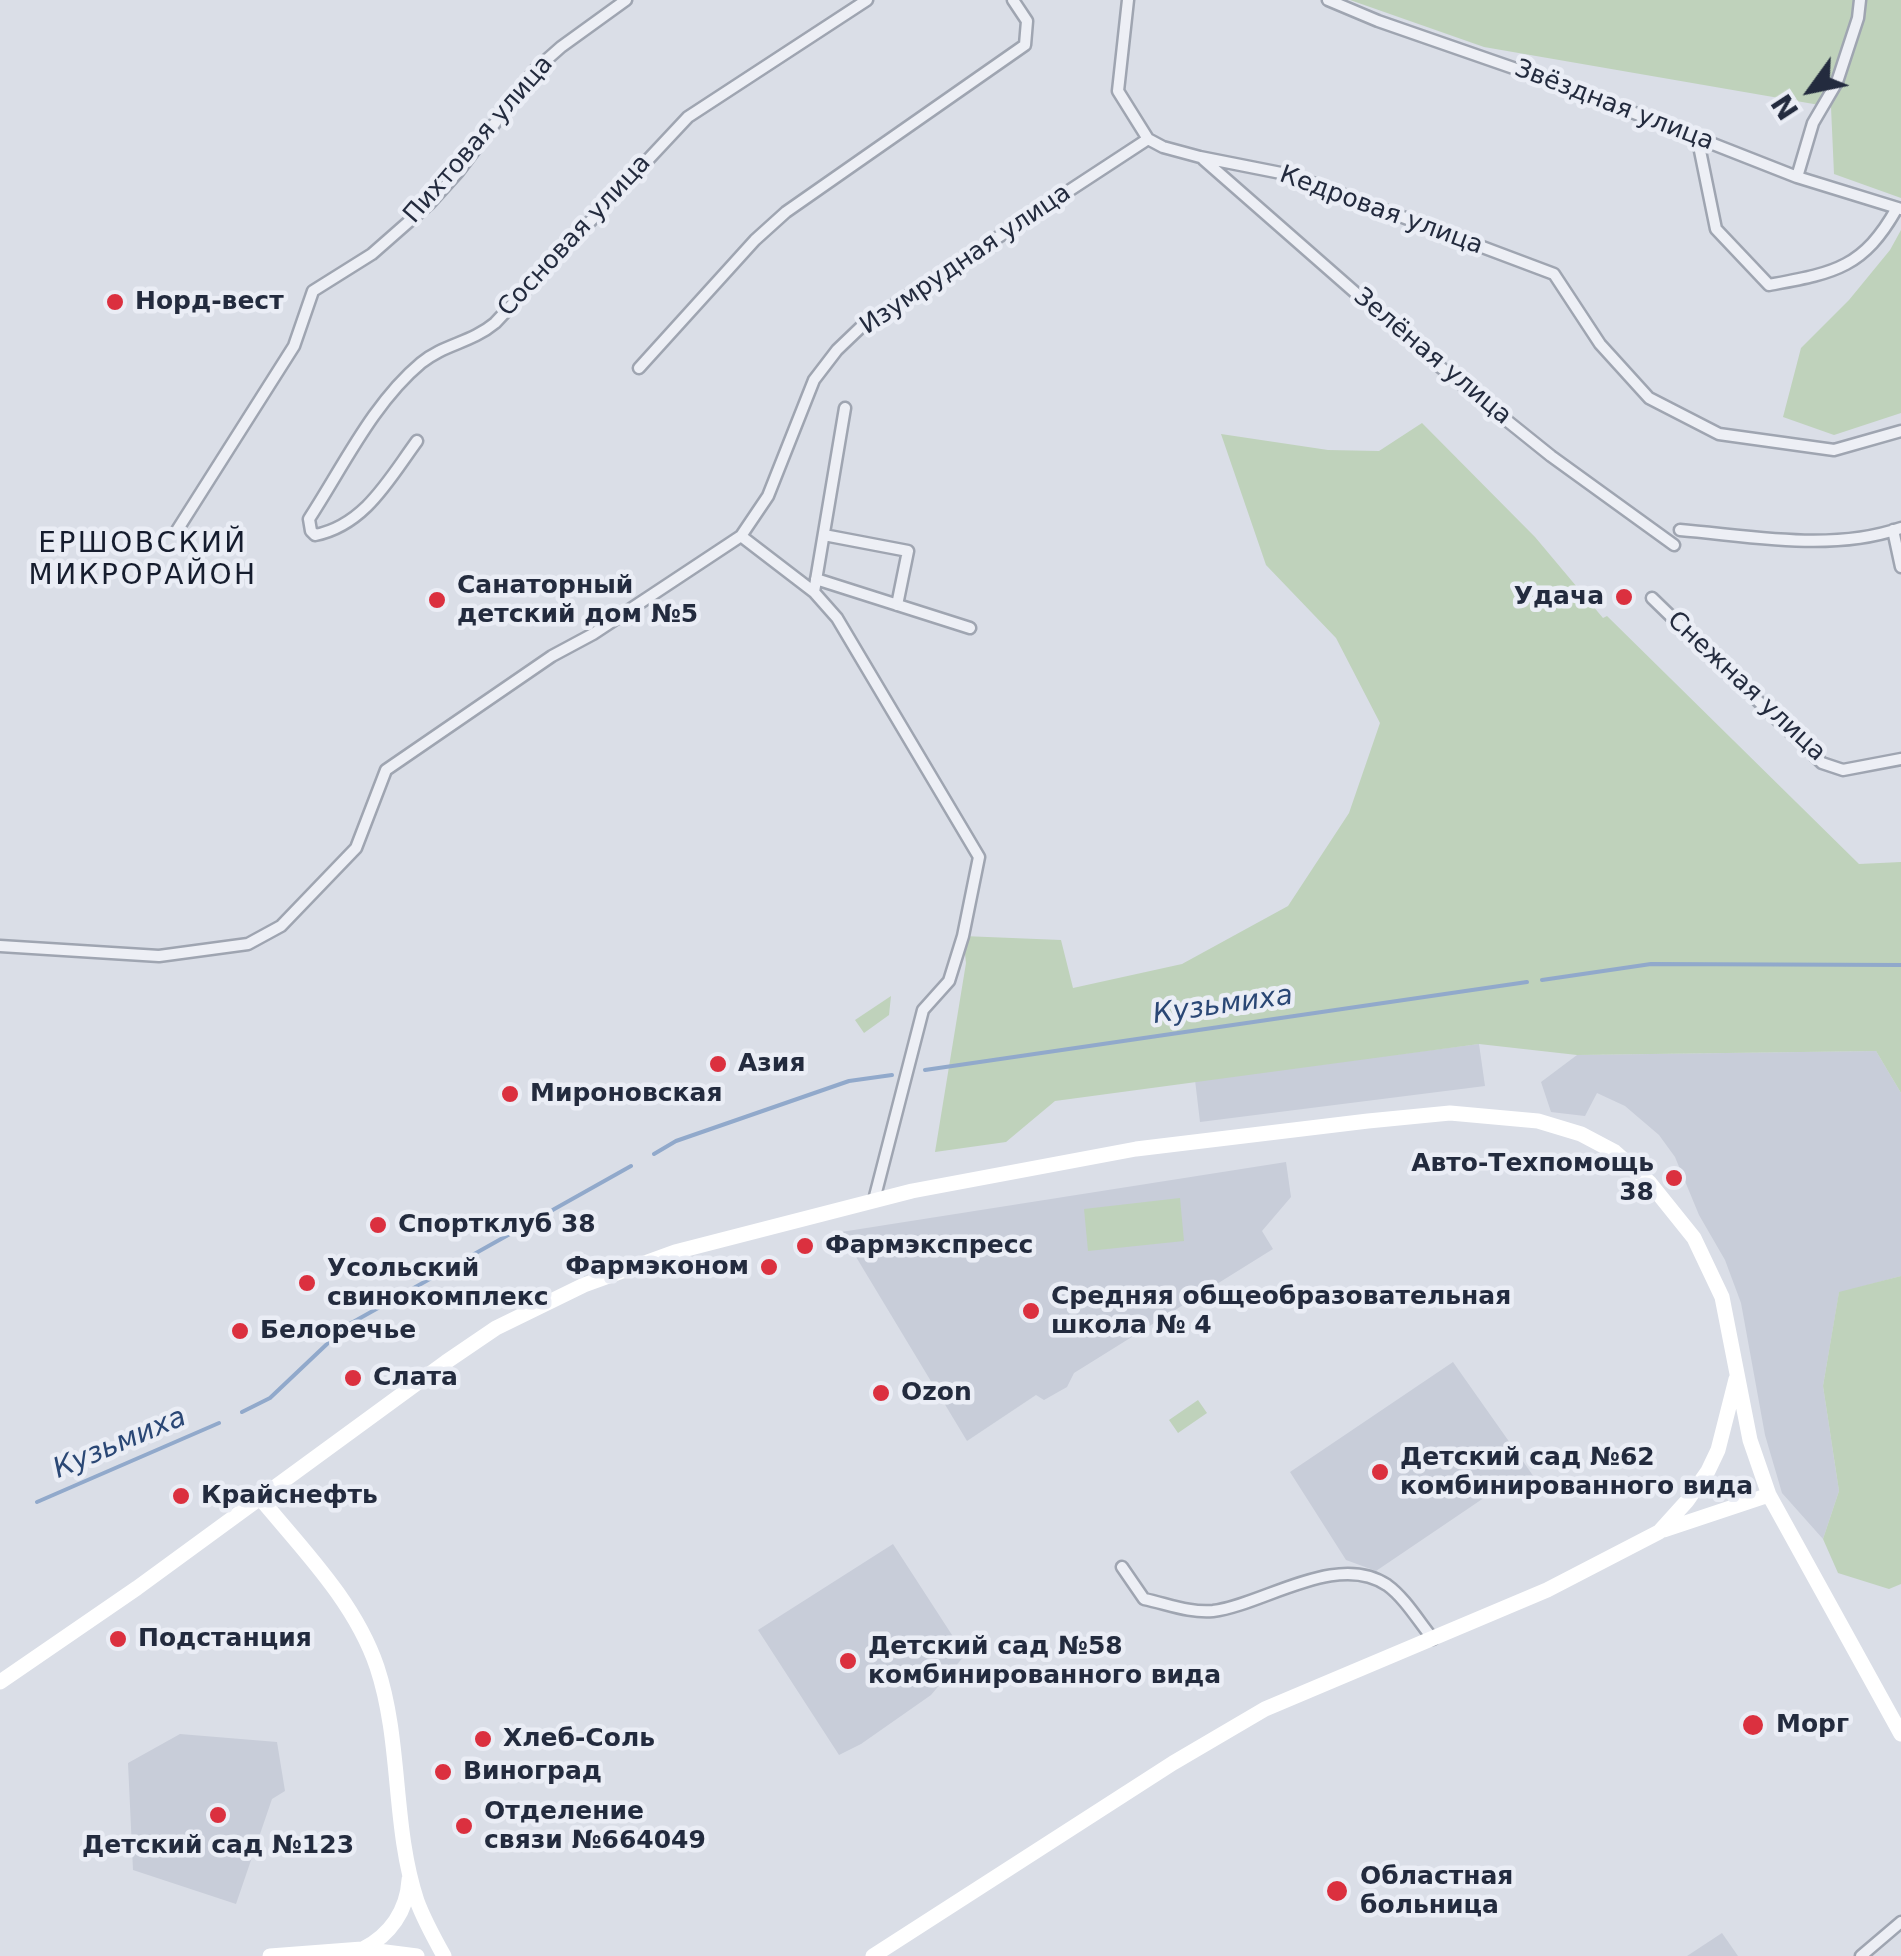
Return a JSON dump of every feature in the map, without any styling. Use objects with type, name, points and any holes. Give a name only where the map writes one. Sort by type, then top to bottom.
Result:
[{"type":"main road","points":[[0,1682],[75,1632],[446,1362],[541,1304],[675,1252],[874,1200],[1019,1168],[1136,1149],[1450,1113],[1538,1122],[1581,1134],[1615,1152],[1649,1182],[1674,1212],[1710,1266],[1731,1330],[1750,1440],[1769,1495],[1901,1734]]},
{"type":"main road","points":[[1659,1532],[1687,1501],[1718,1450],[1738,1370]]},
{"type":"main road","points":[[873,1956],[1244,1720],[1580,1575],[1659,1532],[1769,1495]]},
{"type":"main road","points":[[260,1498],[345,1604],[370,1646],[390,1730],[410,1872],[417,1900],[444,1956]]},
{"type":"main road","points":[[362,1949],[378,1940],[401,1913],[410,1872]]},
{"type":"main road","points":[[270,1956],[362,1949],[417,1956]]},
{"type":"street","name":"Пихтовая улица","points":[[176,532],[294,346],[313,291],[372,254],[420,213],[458,172],[535,70],[626,0]]},
{"type":"street","name":"Сосновая улица","points":[[417,441],[356,519],[333,531],[310,531],[309,519],[400,383],[438,350],[470,341],[494,324],[688,117],[867,0]]},
{"type":"street","points":[[639,368],[755,240],[786,212],[1025,45],[1027,21],[1013,0]]},
{"type":"street","points":[[1128,0],[1118,92],[1148,139]]},
{"type":"street","name":"Звёздная улица","points":[[1328,0],[1698,136],[1797,177],[1899,209]]},
{"type":"street","points":[[1797,177],[1813,123],[1837,82],[1860,0]]},
{"type":"street","points":[[1698,136],[1716,229],[1768,285],[1836,272],[1879,240],[1899,209]]},
{"type":"street","name":"Кедровая улица","points":[[1148,139],[1200,157],[1290,175],[1554,274],[1600,344],[1649,398],[1719,434],[1834,450],[1901,431]]},
{"type":"street","name":"Изумрудная улица","points":[[741,536],[768,496],[814,380],[861,326],[1148,139]]},
{"type":"street","name":"Зелёная улица","points":[[1200,157],[1439,366],[1551,456],[1674,545]]},
{"type":"street","points":[[814,592],[845,408]]},
{"type":"street","points":[[1680,530],[1806,541],[1853,539],[1897,529],[1901,568]]},
{"type":"street","points":[[824,534],[908,551],[896,604]]},
{"type":"street","points":[[0,946],[159,956],[248,944],[281,926],[356,848],[386,770],[552,656],[593,634],[741,536],[814,592],[837,618],[979,856],[963,936],[949,981],[923,1010],[874,1200]]},
{"type":"street","points":[[816,579],[970,628]]},
{"type":"street","name":"Снежная улица","points":[[1652,598],[1822,763],[1843,770],[1901,760]]},
{"type":"street","points":[[1122,1567],[1144,1600],[1190,1611],[1222,1609],[1312,1578],[1362,1577],[1393,1590],[1432,1639]]},
{"type":"street","points":[[1861,1956],[1901,1922]]},
{"type":"shaded area","points":[[1479,1044],[1485,1086],[1200,1122],[1195,1080]]},
{"type":"shaded area","points":[[1876,1051],[1901,1093],[1901,1276],[1839,1293],[1823,1386],[1839,1491],[1823,1539],[1782,1493],[1765,1435],[1741,1303],[1725,1260],[1699,1215],[1675,1157],[1659,1135],[1625,1106],[1597,1093],[1585,1116],[1551,1112],[1541,1082],[1577,1055]]},
{"type":"shaded area","name":"Средняя общеобразовательная школа № 4","points":[[1286,1162],[1291,1197],[1262,1231],[1273,1249],[1074,1373],[1067,1387],[1044,1400],[1036,1395],[967,1441],[841,1232]]},
{"type":"shaded area","points":[[1453,1362],[1534,1477],[1518,1485],[1503,1485],[1376,1571],[1346,1560],[1290,1472]]},
{"type":"shaded area","points":[[893,1544],[965,1655],[931,1695],[839,1755],[758,1630]]},
{"type":"shaded area","points":[[180,1734],[277,1742],[285,1791],[272,1799],[236,1904],[133,1870],[128,1763]]},
{"type":"shaded area","points":[[1722,1933],[1738,1956],[1687,1956]]},
{"type":"green space","points":[[1350,0],[1901,0],[1901,198],[1834,174],[1831,107],[1484,47]]},
{"type":"green space","points":[[1901,230],[1901,413],[1834,435],[1783,417],[1801,348],[1849,300],[1890,250]]},
{"type":"green space","points":[[1422,423],[1535,537],[1603,618],[1607,616],[1859,864],[1901,862],[1901,1093],[1876,1051],[1577,1055],[1479,1044],[1055,1101],[1006,1142],[935,1152],[966,963],[963,936],[1061,940],[1073,988],[1182,964],[1288,906],[1349,813],[1380,723],[1336,638],[1266,565],[1221,434],[1328,450],[1379,451]]},
{"type":"green space","points":[[891,996],[889,1015],[864,1033],[855,1020]]},
{"type":"green space","points":[[1180,1198],[1184,1241],[1088,1251],[1084,1209]]},
{"type":"green space","points":[[1901,1276],[1901,1584],[1889,1589],[1838,1573],[1823,1539],[1839,1491],[1823,1386],[1839,1292]]},
{"type":"green space","points":[[1198,1400],[1207,1413],[1178,1433],[1169,1420]]},
{"type":"waterway","name":"Кузьмиха","points":[[1542,980],[1651,964],[1901,965]]},
{"type":"waterway","name":"Кузьмиха","points":[[925,1070],[1527,982]]},
{"type":"waterway","name":"Кузьмиха","points":[[654,1154],[676,1141],[849,1081],[892,1075]]},
{"type":"waterway","name":"Кузьмиха","points":[[242,1412],[270,1398],[346,1326],[631,1166]]},
{"type":"waterway","name":"Кузьмиха","points":[[37,1502],[219,1423]]},
{"type":"place","name":"Норд-вест","points":[[115,302]]},
{"type":"place","name":"Удача","points":[[1624,597]]},
{"type":"place","name":"Санаторный детский дом №5","points":[[437,600]]},
{"type":"place","name":"Азия","points":[[718,1064]]},
{"type":"place","name":"Мироновская","points":[[510,1094]]},
{"type":"place","name":"Авто-Техпомощь 38","points":[[1674,1178]]},
{"type":"place","name":"Спортклуб 38","points":[[378,1225]]},
{"type":"place","name":"Фармэкспресс","points":[[805,1246]]},
{"type":"place","name":"Фармэконом","points":[[769,1267]]},
{"type":"place","name":"Усольский свинокомплекс","points":[[307,1283]]},
{"type":"place","name":"Средняя общеобразовательная школа № 4","points":[[1031,1311]]},
{"type":"place","name":"Белоречье","points":[[240,1331]]},
{"type":"place","name":"Слата","points":[[353,1378]]},
{"type":"place","name":"Ozon","points":[[881,1393]]},
{"type":"place","name":"Детский сад №62 комбинированного вида","points":[[1380,1472]]},
{"type":"place","name":"Крайснефть","points":[[181,1496]]},
{"type":"place","name":"Подстанция","points":[[118,1639]]},
{"type":"place","name":"Детский сад №58 комбинированного вида","points":[[848,1661]]},
{"type":"place","name":"Морг","points":[[1753,1725]]},
{"type":"place","name":"Хлеб-Соль","points":[[483,1739]]},
{"type":"place","name":"Виноград","points":[[443,1772]]},
{"type":"place","name":"Детский сад №123","points":[[218,1815]]},
{"type":"place","name":"Отделение связи №664049","points":[[464,1826]]},
{"type":"place","name":"Областная больница","points":[[1337,1891]]},
{"type":"district","name":"ЕРШОВСКИЙ МИКРОРАЙОН","points":[[143,561]]}]
